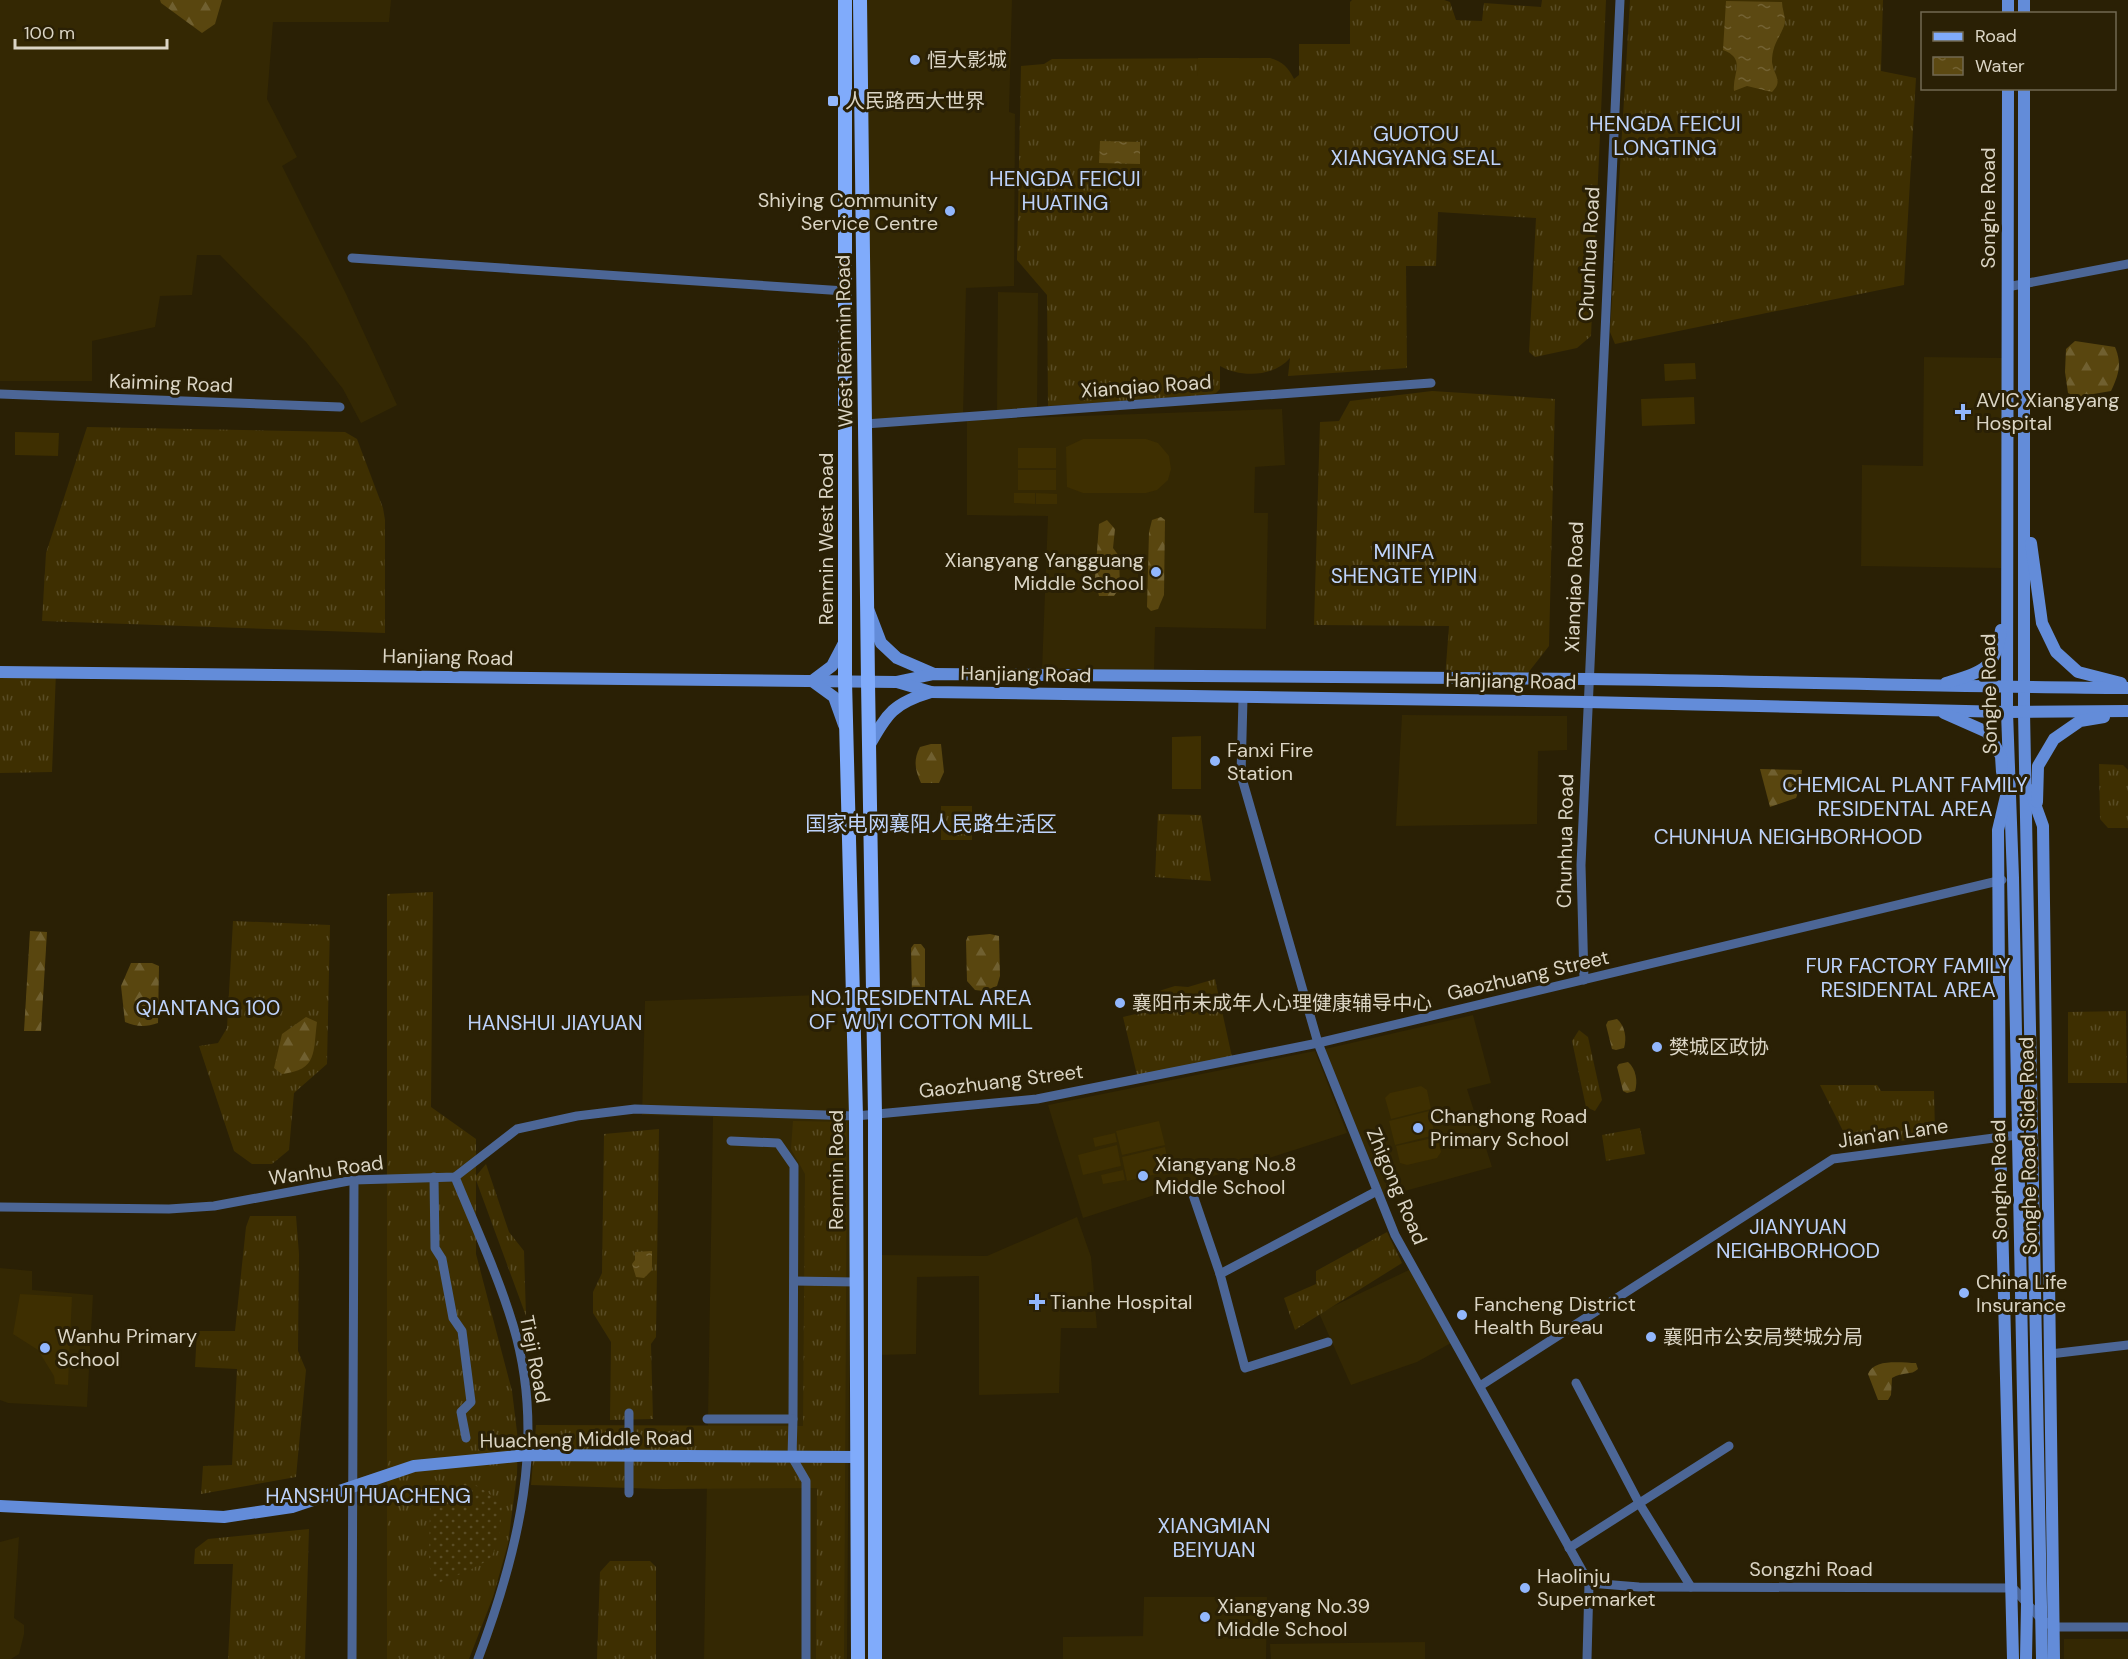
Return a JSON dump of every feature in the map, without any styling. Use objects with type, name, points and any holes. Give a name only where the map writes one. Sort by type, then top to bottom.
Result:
[{"type":"main road","name":"Renmin West Road","points":[[845,0],[845,681]]},
{"type":"main road","name":"West Renmin Road","points":[[860,0],[868,682]]},
{"type":"main road","name":"Songhe Road","points":[[2008,90],[2007,712],[2013,878],[2024,1425],[2026,1659]]},
{"type":"main road","name":"Songhe Road","points":[[2024,90],[2024,712],[2037,1354],[2045,1427],[2042,1659]]},
{"type":"main road","points":[[2024,499],[2042,623],[2056,652],[2078,672],[2128,686]]},
{"type":"main road","points":[[1937,686],[1982,672],[1999,649],[2008,587]]},
{"type":"main road","points":[[868,608],[881,643],[897,658],[934,674]]},
{"type":"main road","points":[[845,641],[832,666],[812,681],[834,697],[846,730]]},
{"type":"main road","name":"Hanjiang Road","points":[[0,672],[868,682],[896,682],[934,674],[1588,679],[2008,688],[2128,686]]},
{"type":"main road","name":"Renmin Road","points":[[845,681],[856,1116],[858,1659]]},
{"type":"main road","name":"Renmin Road","points":[[868,682],[875,1115],[875,1659]]},
{"type":"main road","name":"Hanjiang Road","points":[[896,682],[931,692],[1587,702],[1937,711],[2128,712]]},
{"type":"main road","points":[[869,746],[883,721],[905,700],[931,692]]},
{"type":"main road","points":[[1937,711],[1987,732],[2001,756],[2003,809]]},
{"type":"main road","points":[[2037,809],[2038,766],[2054,739],[2080,721],[2128,712]]},
{"type":"main road","name":"Songhe Road Side Road","points":[[2026,779],[2043,826],[2050,1354],[2045,1427],[2054,1659]]},
{"type":"main road","name":"Songhe Road Side Road","points":[[2010,780],[1998,830],[1998,881],[2000,1137],[2013,1659]]},
{"type":"main road","points":[[2029,942],[2044,941]]},
{"type":"main road","points":[[2033,1171],[2048,1171]]},
{"type":"main road","points":[[2006,1353],[2022,1353]]},
{"type":"main road","points":[[2037,1354],[2050,1354]]},
{"type":"main road","points":[[2008,1426],[2024,1425]]},
{"type":"main road","name":"Huacheng Middle Road","points":[[0,1506],[224,1518],[292,1507],[414,1466],[527,1455],[857,1457]]},
{"type":"street","name":"Chunhua Road","points":[[1602,366],[1620,0]]},
{"type":"street","points":[[352,258],[845,291]]},
{"type":"street","points":[[2007,287],[2128,264]]},
{"type":"street","name":"Xianqiao Road","points":[[1587,702],[1602,366]]},
{"type":"street","name":"Xianqiao Road","points":[[865,424],[1431,383]]},
{"type":"street","name":"Kaiming Road","points":[[0,394],[340,407]]},
{"type":"street","name":"Zhigong Road","points":[[1243,698],[1241,775],[1318,1043],[1395,1235],[1589,1583]]},
{"type":"street","name":"Chunhua Road","points":[[1584,980],[1581,865],[1587,702]]},
{"type":"street","name":"Gaozhuang Street","points":[[856,1116],[1037,1099],[1318,1043],[2028,874]]},
{"type":"street","points":[[455,1177],[517,1129],[577,1116],[635,1109],[856,1116]]},
{"type":"street","name":"Jian'an Lane","points":[[1480,1386],[1833,1159],[2018,1135]]},
{"type":"street","points":[[731,1141],[778,1143],[794,1166],[792,1457],[806,1481],[806,1659]]},
{"type":"street","points":[[434,1177],[435,1248],[442,1259],[453,1317],[462,1331],[468,1373],[471,1402],[461,1412],[466,1438]]},
{"type":"street","name":"Wanhu Road","points":[[0,1207],[169,1209],[214,1206],[354,1180],[455,1177]]},
{"type":"street","name":"Tieji Road","points":[[455,1177],[514,1327],[527,1407],[527,1455],[515,1543],[502,1591],[478,1659]]},
{"type":"street","points":[[352,1659],[354,1180]]},
{"type":"street","points":[[1220,1274],[1377,1191]]},
{"type":"street","points":[[1192,1192],[1220,1274],[1245,1368],[1328,1342]]},
{"type":"street","points":[[794,1281],[856,1282]]},
{"type":"street","points":[[2050,1354],[2128,1345]]},
{"type":"street","points":[[1576,1383],[1639,1503],[1691,1587]]},
{"type":"street","points":[[629,1413],[629,1492]]},
{"type":"street","points":[[707,1419],[793,1419]]},
{"type":"street","points":[[1569,1548],[1729,1446]]},
{"type":"street","points":[[1587,1659],[1589,1583]]},
{"type":"street","name":"Songzhi Road","points":[[1589,1583],[1639,1587],[2013,1588]]},
{"type":"street","points":[[2013,1588],[2042,1620],[2054,1627],[2128,1627]]},
{"type":"shaded area","points":[[0,0],[391,0],[389,22],[273,22],[267,99],[297,157],[282,166],[347,296],[397,405],[361,423],[343,389],[306,342],[220,255],[197,255],[192,295],[160,296],[155,327],[92,341],[92,381],[0,381]]},
{"type":"shaded area","points":[[860,0],[1012,0],[1009,112],[1015,114],[1014,286],[966,288],[963,417],[865,424]]},
{"type":"shaded area","points":[[998,292],[1038,293],[1037,411],[997,411]]},
{"type":"shaded area","name":"AVIC Xiangyang Hospital","points":[[1924,357],[2003,358],[2001,568],[1861,566],[1862,465],[1923,466]]},
{"type":"shaded area","name":"Xiangyang Yangguang Middle School","points":[[1282,409],[1285,465],[1255,467],[1254,513],[1268,513],[1266,629],[1155,627],[1154,672],[1042,670],[1048,516],[967,515],[967,420]]},
{"type":"shaded area","points":[[1402,715],[1567,716],[1567,750],[1538,751],[1537,824],[1396,826]]},
{"type":"shaded area","points":[[848,994],[851,1120],[847,1659],[704,1659],[713,1117],[642,1115],[645,1001]]},
{"type":"shaded area","name":"Changhong Road Primary School","points":[[1473,1015],[1491,1083],[1467,1089],[1492,1167],[1383,1197],[1325,1049]]},
{"type":"shaded area","name":"Xiangyang No.8 Middle School","points":[[1315,1051],[1347,1133],[1083,1218],[1048,1105]]},
{"type":"shaded area","points":[[387,1178],[387,1659],[352,1659],[354,1180]]},
{"type":"shaded area","name":"Tianhe Hospital","points":[[1077,1217],[1091,1257],[1097,1328],[1061,1328],[1059,1393],[979,1395],[979,1276],[917,1277],[916,1354],[878,1355],[880,1255],[987,1256]]},
{"type":"shaded area","name":"Wanhu Primary School","points":[[0,1268],[32,1271],[32,1290],[93,1295],[87,1407],[8,1403],[0,1400]]},
{"type":"shaded area","points":[[1411,1269],[1451,1343],[1417,1362],[1351,1385],[1319,1313]]},
{"type":"shaded area","points":[[19,1537],[14,1618],[24,1625],[24,1634],[19,1654],[11,1659],[0,1659],[0,1542]]},
{"type":"shaded area","name":"Xiangyang No.39 Middle School","points":[[1144,1597],[1267,1597],[1266,1659],[1063,1659],[1063,1637],[1143,1636]]},
{"type":"shaded area","points":[[2064,1639],[2128,1639],[2128,1659],[2064,1659]]},
{"type":"shaded area","points":[[1425,1642],[1425,1659],[1271,1659],[1270,1644]]},
{"type":"green space","points":[[160,0],[222,0],[215,24],[202,33]]},
{"type":"green space","points":[[1352,0],[1444,0],[1450,2],[1456,20],[1482,21],[1484,3],[1541,7],[1542,0],[1606,0],[1591,336],[1577,348],[1535,357],[1529,352],[1536,218],[1438,212],[1436,266],[1406,266],[1407,368],[1288,376],[1290,358],[1275,369],[1257,374],[1228,370],[1220,366],[1220,389],[1208,395],[1048,406],[1047,295],[1017,260],[1021,66],[1044,64],[1052,59],[1270,58],[1285,66],[1294,79],[1299,75],[1299,44],[1350,44],[1350,2]]},
{"type":"green space","points":[[1630,0],[1883,0],[1881,71],[1916,78],[1904,285],[1615,344],[1610,332]]},
{"type":"green space","points":[[1198,58],[1239,58],[1239,76],[1197,76]]},
{"type":"green space","points":[[2075,341],[2115,347],[2119,369],[2111,391],[2076,397],[2068,393],[2065,372],[2066,349]]},
{"type":"green space","points":[[1695,363],[1696,379],[1665,381],[1664,364]]},
{"type":"green space","points":[[1432,391],[1555,399],[1549,646],[1524,678],[1445,678],[1449,626],[1314,625],[1320,422],[1339,421],[1350,401]]},
{"type":"green space","points":[[1694,397],[1695,424],[1642,426],[1641,399]]},
{"type":"green space","points":[[87,427],[345,432],[357,439],[383,508],[385,520],[385,633],[42,621],[46,553]]},
{"type":"green space","points":[[15,432],[59,433],[58,456],[15,455]]},
{"type":"green space","points":[[1083,439],[1146,439],[1158,443],[1169,456],[1171,469],[1168,480],[1157,490],[1146,493],[1083,493],[1067,487],[1066,447]]},
{"type":"green space","points":[[1018,448],[1056,448],[1056,468],[1018,468]]},
{"type":"green space","points":[[1018,470],[1056,470],[1056,490],[1018,490]]},
{"type":"green space","points":[[1014,493],[1035,493],[1035,504],[1014,503]]},
{"type":"green space","points":[[1036,493],[1057,494],[1057,504],[1036,504]]},
{"type":"green space","points":[[1161,517],[1165,520],[1164,595],[1158,609],[1151,611],[1147,607],[1149,532],[1152,520]]},
{"type":"green space","points":[[1107,520],[1115,529],[1113,548],[1119,556],[1120,587],[1114,596],[1099,596],[1095,578],[1099,524]]},
{"type":"green space","points":[[56,672],[52,772],[0,773],[0,676]]},
{"type":"green space","points":[[1201,736],[1201,789],[1172,789],[1172,737]]},
{"type":"green space","points":[[941,744],[944,772],[939,783],[921,783],[916,769],[916,756],[920,747]]},
{"type":"green space","points":[[2099,764],[2123,765],[2128,770],[2128,828],[2108,828],[2100,819]]},
{"type":"green space","points":[[1760,769],[1802,770],[1800,788],[1796,798],[1770,807]]},
{"type":"green space","points":[[941,806],[972,806],[972,840],[941,840]]},
{"type":"green space","points":[[1158,814],[1201,815],[1211,881],[1155,877]]},
{"type":"green space","points":[[433,892],[431,1107],[476,1139],[476,1176],[486,1164],[509,1232],[524,1251],[526,1316],[476,1180],[476,1254],[512,1391],[518,1440],[517,1474],[508,1544],[493,1597],[469,1659],[387,1659],[387,894]]},
{"type":"green space","points":[[233,921],[330,925],[327,1064],[294,1093],[289,1150],[272,1164],[252,1164],[234,1151],[199,1046],[218,1043],[227,1028]]},
{"type":"green space","points":[[30,931],[47,932],[41,1031],[24,1031]]},
{"type":"green space","points":[[990,934],[999,936],[1000,976],[997,986],[984,991],[975,990],[967,981],[966,941],[968,936]]},
{"type":"green space","points":[[914,944],[921,944],[925,949],[925,995],[912,995],[911,948]]},
{"type":"green space","points":[[131,963],[152,963],[159,966],[158,1023],[142,1026],[125,1022],[121,986]]},
{"type":"green space","points":[[1215,979],[1232,1057],[1137,1075],[1123,1017],[1144,1012],[1142,1000],[1162,990],[1175,986],[1188,987]]},
{"type":"green space","points":[[2126,1011],[2127,1083],[2068,1083],[2068,1012]]},
{"type":"green space","points":[[306,1017],[317,1022],[312,1058],[302,1068],[282,1074],[274,1068],[282,1034]]},
{"type":"green space","points":[[1617,1019],[1624,1029],[1625,1040],[1624,1048],[1616,1050],[1612,1049],[1606,1025],[1608,1021]]},
{"type":"green space","points":[[1579,1030],[1588,1037],[1602,1100],[1595,1111],[1586,1107],[1572,1041]]},
{"type":"green space","points":[[1628,1062],[1635,1072],[1636,1083],[1635,1091],[1627,1093],[1623,1091],[1617,1067],[1619,1064]]},
{"type":"green space","points":[[1820,1085],[1877,1085],[1881,1091],[1934,1091],[1935,1131],[1932,1136],[1925,1139],[1850,1145]]},
{"type":"green space","points":[[1421,1086],[1427,1090],[1431,1109],[1391,1119],[1385,1098],[1390,1093]]},
{"type":"green space","points":[[1429,1111],[1435,1135],[1395,1145],[1389,1121]]},
{"type":"green space","points":[[793,1121],[847,1122],[844,1659],[816,1659],[817,1488],[663,1489],[531,1485],[536,1425],[803,1426],[805,1174],[791,1149]]},
{"type":"green space","points":[[1159,1121],[1165,1145],[1122,1155],[1116,1131]]},
{"type":"green space","points":[[1640,1128],[1645,1154],[1606,1161],[1602,1135]]},
{"type":"green space","points":[[659,1129],[656,1337],[651,1344],[653,1419],[610,1420],[611,1342],[593,1313],[593,1292],[602,1273],[604,1134]]},
{"type":"green space","points":[[1115,1133],[1117,1142],[1095,1147],[1093,1138]]},
{"type":"green space","points":[[1437,1137],[1441,1152],[1437,1158],[1407,1165],[1400,1163],[1396,1146]]},
{"type":"green space","points":[[1117,1145],[1121,1166],[1083,1175],[1078,1155]]},
{"type":"green space","points":[[1165,1147],[1170,1171],[1127,1181],[1122,1157]]},
{"type":"green space","points":[[1123,1170],[1125,1180],[1103,1184],[1101,1175]]},
{"type":"green space","points":[[250,1216],[296,1216],[299,1254],[298,1351],[306,1370],[296,1477],[201,1494],[203,1466],[232,1465],[237,1369],[195,1367],[197,1331],[235,1331],[246,1227]]},
{"type":"green space","points":[[1387,1232],[1402,1263],[1295,1330],[1284,1298],[1316,1284],[1316,1271]]},
{"type":"green space","points":[[20,1294],[72,1297],[68,1385],[55,1384],[54,1376],[38,1350],[13,1334]]},
{"type":"green space","points":[[1889,1362],[1916,1363],[1918,1369],[1915,1371],[1892,1378],[1891,1395],[1888,1400],[1878,1400],[1868,1374],[1871,1369]]},
{"type":"green space","points":[[468,1480],[502,1502],[497,1544],[491,1557],[482,1564],[440,1582],[434,1578],[429,1566],[430,1502]]},
{"type":"green space","points":[[309,1529],[305,1659],[228,1659],[233,1564],[194,1564],[195,1549],[208,1539]]},
{"type":"green space","points":[[610,1561],[650,1561],[656,1567],[656,1659],[597,1659],[600,1572]]},
{"type":"water","points":[[1726,1],[1782,2],[1785,23],[1773,51],[1772,62],[1778,81],[1772,92],[1747,86],[1734,91],[1737,67],[1735,58],[1723,50]]},
{"type":"water","points":[[1100,141],[1140,142],[1140,164],[1099,163]]},
{"type":"water","points":[[652,1251],[652,1270],[644,1278],[636,1277],[632,1264],[635,1260],[635,1252]]},
{"type":"place","name":"恒大影城","points":[[915,60]]},
{"type":"place","name":"人民路西大世界","points":[[833,101]]},
{"type":"place","name":"Shiying Community Service Centre","points":[[950,211]]},
{"type":"place","name":"AVIC Xiangyang Hospital","points":[[1963,412]]},
{"type":"place","name":"Xiangyang Yangguang Middle School","points":[[1156,572]]},
{"type":"place","name":"Fanxi Fire Station","points":[[1215,761]]},
{"type":"place","name":"襄阳市未成年人心理健康辅导中心","points":[[1120,1003]]},
{"type":"place","name":"樊城区政协","points":[[1657,1047]]},
{"type":"place","name":"Changhong Road Primary School","points":[[1418,1128]]},
{"type":"place","name":"Xiangyang No.8 Middle School","points":[[1143,1176]]},
{"type":"place","name":"China Life Insurance","points":[[1964,1293]]},
{"type":"place","name":"Tianhe Hospital","points":[[1037,1302]]},
{"type":"place","name":"Fancheng District Health Bureau","points":[[1462,1315]]},
{"type":"place","name":"襄阳市公安局樊城分局","points":[[1651,1337]]},
{"type":"place","name":"Wanhu Primary School","points":[[45,1348]]},
{"type":"place","name":"Haolinju Supermarket","points":[[1525,1588]]},
{"type":"place","name":"Xiangyang No.39 Middle School","points":[[1205,1617]]},
{"type":"district","name":"HENGDA FEICUI LONGTING","points":[[1665,136]]},
{"type":"district","name":"GUOTOU XIANGYANG SEAL","points":[[1416,146]]},
{"type":"district","name":"HENGDA FEICUI HUATING","points":[[1065,191]]},
{"type":"district","name":"MINFA SHENGTE YIPIN","points":[[1404,564]]},
{"type":"district","name":"CHEMICAL PLANT FAMILY RESIDENTAL AREA","points":[[1905,797]]},
{"type":"district","name":"国家电网襄阳人民路生活区","points":[[931,824]]},
{"type":"district","name":"CHUNHUA NEIGHBORHOOD","points":[[1788,837]]},
{"type":"district","name":"FUR FACTORY FAMILY RESIDENTAL AREA","points":[[1908,978]]},
{"type":"district","name":"QIANTANG 100","points":[[208,1008]]},
{"type":"district","name":"NO.1 RESIDENTAL AREA OF WUYI COTTON MILL","points":[[921,1010]]},
{"type":"district","name":"HANSHUI JIAYUAN","points":[[555,1023]]},
{"type":"district","name":"JIANYUAN NEIGHBORHOOD","points":[[1798,1239]]},
{"type":"district","name":"HANSHUI HUACHENG","points":[[368,1496]]},
{"type":"district","name":"XIANGMIAN BEIYUAN","points":[[1214,1538]]}]
